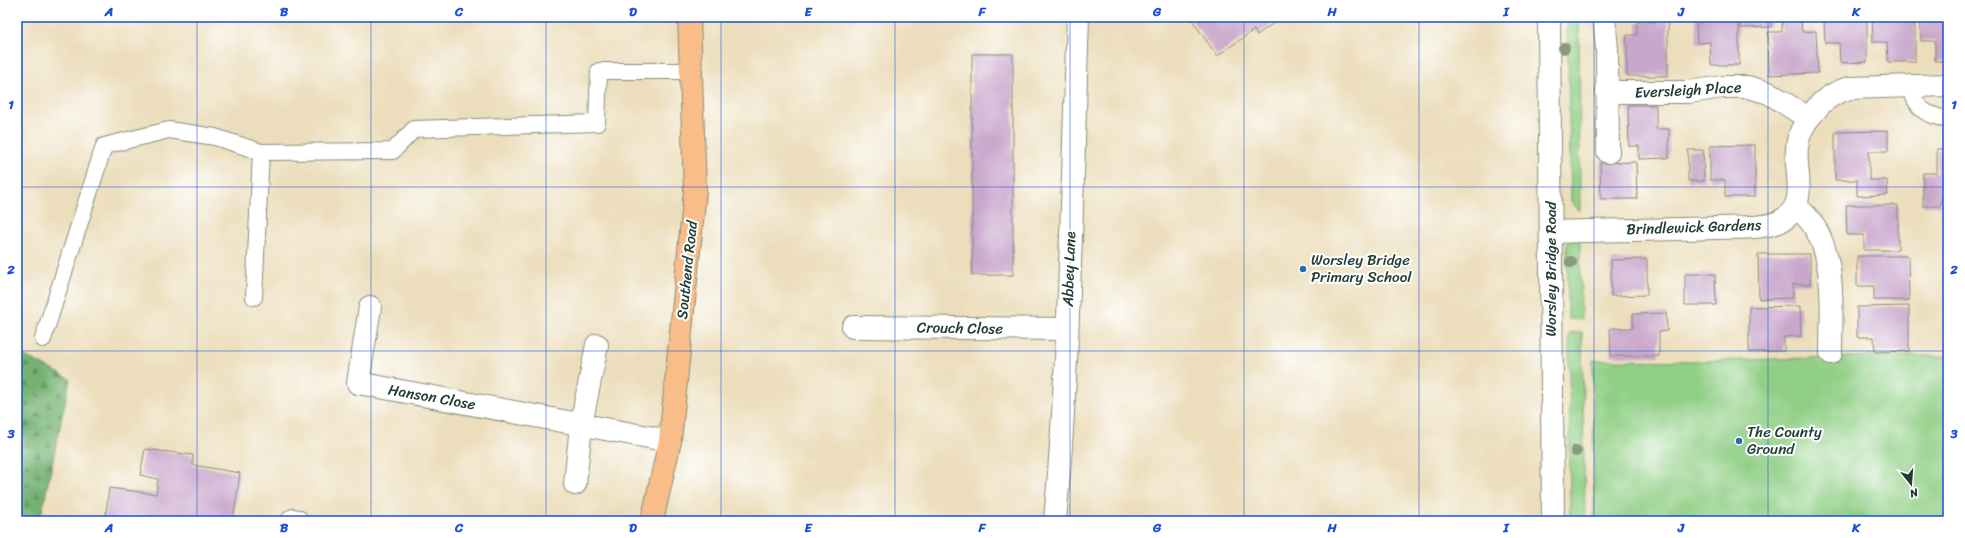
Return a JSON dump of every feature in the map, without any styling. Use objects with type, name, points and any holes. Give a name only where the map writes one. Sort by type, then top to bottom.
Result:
[{"type":"main road","name":"Southend Road","points":[[652,521],[670,441],[695,192],[689,17]]},
{"type":"street","name":"Abbey Lane","points":[[1055,521],[1061,452],[1067,329],[1078,17]]},
{"type":"street","name":"Worsley Bridge Road","points":[[1549,17],[1552,232],[1553,521]]},
{"type":"street","points":[[1604,17],[1607,49],[1608,152]]},
{"type":"street","points":[[1831,353],[1830,274],[1826,251],[1823,241],[1810,219],[1795,206],[1799,190],[1797,147],[1799,137],[1808,118],[1822,102],[1839,91],[1861,87],[1948,85]]},
{"type":"street","name":"Eversleigh Place","points":[[1607,92],[1689,92],[1723,87],[1748,87],[1769,93],[1808,118]]},
{"type":"street","name":"Brindlewick Gardens","points":[[1552,232],[1767,225],[1785,218],[1795,206]]},
{"type":"street","name":"Hanson Close","points":[[370,307],[358,383],[670,441]]},
{"type":"street","name":"Crouch Close","points":[[853,327],[1067,329]]},
{"type":"street","points":[[575,484],[581,425],[597,345]]},
{"type":"lane","points":[[43,338],[104,146],[169,130],[215,137],[261,152],[393,151],[414,129],[597,123],[599,72],[692,71]]},
{"type":"lane","points":[[1909,86],[1916,104],[1921,109],[1930,115],[1948,120]]},
{"type":"lane","points":[[254,297],[261,152]]},
{"type":"green space","points":[[1567,17],[1579,17],[1580,211],[1571,202]]},
{"type":"green space","points":[[1580,240],[1581,319],[1568,319],[1567,242]]},
{"type":"green space","points":[[1582,332],[1585,521],[1570,521],[1569,333]]},
{"type":"green space","points":[[17,352],[70,379],[40,521],[17,521]]},
{"type":"green space","name":"The County Ground","points":[[1883,356],[1948,356],[1948,521],[1594,521],[1593,360],[1703,361]]},
{"type":"building","points":[[1190,17],[1282,17],[1257,35],[1254,30],[1217,56]]},
{"type":"building","points":[[1696,17],[1739,17],[1739,65],[1711,65],[1710,42],[1697,43]]},
{"type":"building","points":[[1740,17],[1771,17],[1771,27],[1740,28]]},
{"type":"building","points":[[1824,17],[1867,17],[1867,62],[1840,63],[1839,43],[1825,43]]},
{"type":"building","points":[[1872,17],[1915,17],[1915,62],[1888,62],[1887,42],[1873,42]]},
{"type":"building","points":[[1920,17],[1948,17],[1948,61],[1935,61],[1935,41],[1921,41]]},
{"type":"building","points":[[1801,20],[1802,32],[1816,31],[1818,73],[1769,75],[1768,32],[1782,32],[1782,21]]},
{"type":"building","points":[[1637,22],[1668,22],[1668,76],[1627,76],[1627,35],[1637,35]]},
{"type":"building","points":[[972,54],[1013,54],[1013,275],[972,275]]},
{"type":"building","points":[[1628,105],[1656,105],[1656,129],[1669,129],[1669,158],[1639,159],[1639,146],[1629,146]]},
{"type":"building","points":[[1888,131],[1888,151],[1869,151],[1869,180],[1887,180],[1888,195],[1857,196],[1857,180],[1835,180],[1835,132]]},
{"type":"building","points":[[1755,145],[1755,197],[1725,197],[1725,180],[1710,180],[1710,146]]},
{"type":"building","points":[[1937,149],[1948,149],[1948,198],[1941,198],[1941,206],[1923,206],[1923,173],[1937,173]]},
{"type":"building","points":[[1688,150],[1703,150],[1704,181],[1688,181]]},
{"type":"building","points":[[1636,162],[1637,199],[1601,199],[1600,163]]},
{"type":"building","points":[[1846,205],[1898,205],[1898,250],[1864,250],[1864,235],[1847,235]]},
{"type":"building","points":[[1758,254],[1810,254],[1810,284],[1793,284],[1793,298],[1759,299]]},
{"type":"building","points":[[1857,256],[1908,256],[1909,300],[1874,300],[1874,286],[1857,286]]},
{"type":"building","points":[[1647,259],[1647,295],[1611,296],[1611,260]]},
{"type":"building","points":[[1685,274],[1715,274],[1716,305],[1685,305]]},
{"type":"building","points":[[1800,306],[1801,336],[1784,337],[1784,351],[1749,352],[1749,307]]},
{"type":"building","points":[[1909,306],[1909,351],[1875,352],[1874,337],[1857,337],[1857,307]]},
{"type":"building","points":[[1666,313],[1667,331],[1659,332],[1659,356],[1611,356],[1610,328],[1633,328],[1633,314]]},
{"type":"building","points":[[145,449],[193,455],[193,465],[240,473],[233,521],[105,521],[109,488],[156,494],[158,479],[140,475]]},
{"type":"place","name":"Worsley Bridge Primary School","points":[[1303,269]]},
{"type":"place","name":"The County Ground","points":[[1739,441]]}]
